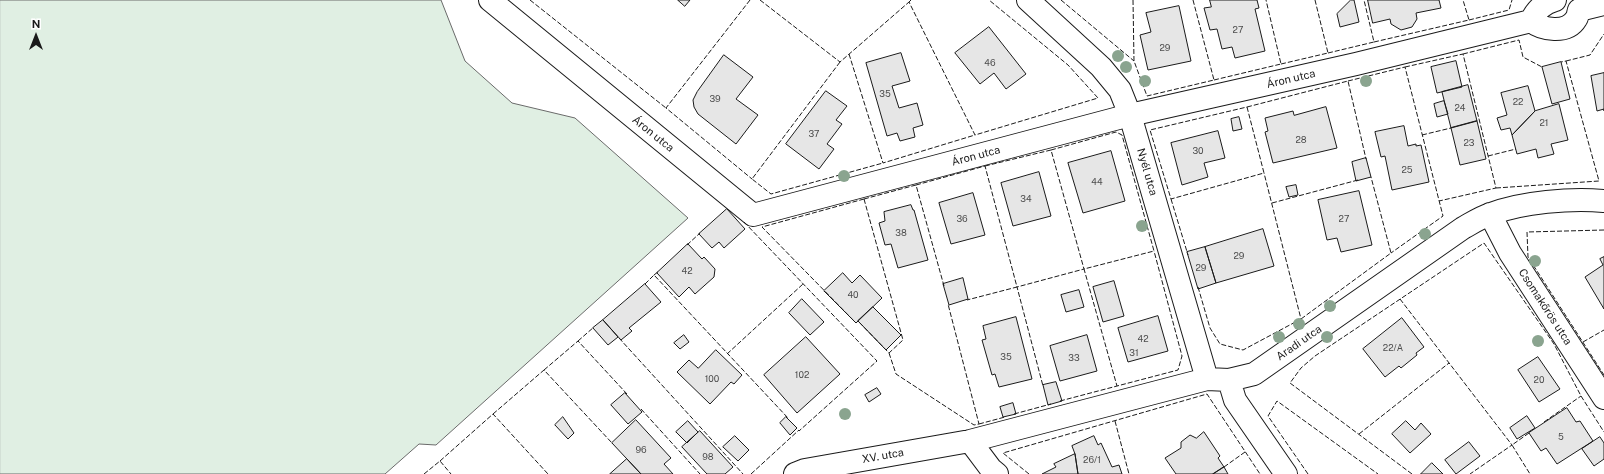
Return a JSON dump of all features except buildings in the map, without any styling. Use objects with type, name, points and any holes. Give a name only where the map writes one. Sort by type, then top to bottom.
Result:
[{"type":"street","name":"Áron utca","points":[[490,0],[753,215],[1130,115],[1356,64],[1531,21]]},
{"type":"street","name":"Nyél utca","points":[[1028,0],[1101,67],[1120,90],[1130,115],[1207,379]]},
{"type":"street","points":[[1555,0],[1542,6],[1536,12],[1531,21],[1538,26],[1546,28],[1562,28],[1570,26],[1576,19],[1570,5],[1604,4]]},
{"type":"street","name":"Aradi utca","points":[[970,441],[1207,379],[1229,380],[1254,374],[1463,228],[1490,214],[1510,208],[1548,202],[1604,201]]},
{"type":"street","name":"Csomakőrös utca","points":[[1490,214],[1510,253],[1604,398]]},
{"type":"street","points":[[1229,380],[1235,400],[1286,474]]},
{"type":"street","points":[[970,441],[991,469],[997,474]]},
{"type":"street","name":"XV. utca","points":[[796,474],[805,470],[970,441]]},
{"type":"green space","points":[[0,0],[441,0],[465,61],[512,103],[575,118],[688,218],[436,445],[419,444],[385,474],[0,474]]},
{"type":"fence","points":[[530,0],[666,108]]},
{"type":"fence","points":[[750,0],[666,108],[752,179]]},
{"type":"fence","points":[[760,0],[840,62],[909,2]]},
{"type":"fence","points":[[911,0],[909,2],[975,135],[1098,98],[1068,65],[989,0]]},
{"type":"fence","points":[[1061,0],[1134,61]]},
{"type":"fence","points":[[1133,0],[1134,61],[1147,96],[1214,80],[1193,0]]},
{"type":"fence","points":[[1214,80],[1281,64],[1266,0]]},
{"type":"fence","points":[[1281,64],[1328,53],[1315,0]]},
{"type":"fence","points":[[1328,53],[1374,42],[1364,0]]},
{"type":"fence","points":[[1374,42],[1469,20],[1463,0]]},
{"type":"fence","points":[[1469,20],[1509,10],[1512,0]]},
{"type":"fence","points":[[1566,61],[1590,55],[1604,34]]},
{"type":"fence","points":[[1463,54],[1519,40],[1523,57],[1542,67]]},
{"type":"fence","points":[[849,54],[883,163],[975,135]]},
{"type":"fence","points":[[1405,67],[1463,54],[1496,188],[1439,201]]},
{"type":"fence","points":[[1496,188],[1599,181],[1566,61],[1561,62]]},
{"type":"fence","points":[[840,62],[752,179],[771,194],[883,163]]},
{"type":"fence","points":[[1348,81],[1405,67],[1443,216],[1391,253]]},
{"type":"fence","points":[[1247,107],[1348,81],[1366,159]]},
{"type":"fence","points":[[1247,107],[1264,173],[1171,199],[1150,130],[1247,107]]},
{"type":"fence","points":[[1422,135],[1451,128]]},
{"type":"fence","points":[[1051,150],[1116,132],[1122,135],[1154,251],[1084,269],[1117,386]]},
{"type":"fence","points":[[1488,156],[1516,149]]},
{"type":"fence","points":[[985,166],[1051,150],[1084,269],[1017,287],[1043,386]]},
{"type":"fence","points":[[916,185],[985,166],[1017,287],[967,300]]},
{"type":"fence","points":[[1198,287],[1210,328],[1220,344],[1243,350],[1301,319],[1264,173]]},
{"type":"fence","points":[[1301,319],[1391,253],[1371,177]]},
{"type":"fence","points":[[1272,203],[1358,180]]},
{"type":"fence","points":[[864,199],[916,185],[944,286]]},
{"type":"fence","points":[[864,199],[903,340],[889,353],[858,321],[856,323],[762,227],[864,199]]},
{"type":"fence","points":[[1171,199],[1188,255]]},
{"type":"fence","points":[[744,222],[877,361],[799,431]]},
{"type":"fence","points":[[1604,230],[1527,232],[1528,257],[1604,375]]},
{"type":"fence","points":[[687,245],[700,233]]},
{"type":"fence","points":[[1412,474],[1290,383],[1301,368],[1315,356],[1484,243],[1554,344],[1581,396],[1604,432]]},
{"type":"fence","points":[[1060,401],[1178,370],[1182,356],[1154,251]]},
{"type":"fence","points":[[654,275],[659,271]]},
{"type":"fence","points":[[645,284],[654,275],[788,418]]},
{"type":"fence","points":[[727,354],[803,284]]},
{"type":"fence","points":[[1400,299],[1512,445],[1470,474]]},
{"type":"fence","points":[[889,353],[896,374],[974,425],[979,424],[948,304]]},
{"type":"fence","points":[[578,341],[594,327]]},
{"type":"fence","points":[[1583,342],[1604,330]]},
{"type":"fence","points":[[619,338],[743,474]]},
{"type":"fence","points":[[544,370],[578,341],[627,394]]},
{"type":"fence","points":[[1359,434],[1449,363]]},
{"type":"fence","points":[[493,414],[544,370],[612,443]]},
{"type":"fence","points":[[1029,474],[1003,453],[1207,394],[1260,474]]},
{"type":"fence","points":[[1544,422],[1581,396]]},
{"type":"fence","points":[[1308,474],[1268,416],[1277,401],[1378,474]]},
{"type":"fence","points":[[1014,414],[1051,404]]},
{"type":"fence","points":[[641,409],[700,474]]},
{"type":"fence","points":[[440,461],[493,414],[548,474]]},
{"type":"fence","points":[[979,424],[1005,417]]},
{"type":"fence","points":[[1115,421],[1129,474]]},
{"type":"fence","points":[[751,474],[799,430]]},
{"type":"fence","points":[[1529,433],[1512,445],[1530,474]]},
{"type":"fence","points":[[1224,467],[1245,452]]},
{"type":"fence","points":[[424,474],[440,461],[451,474]]}]
